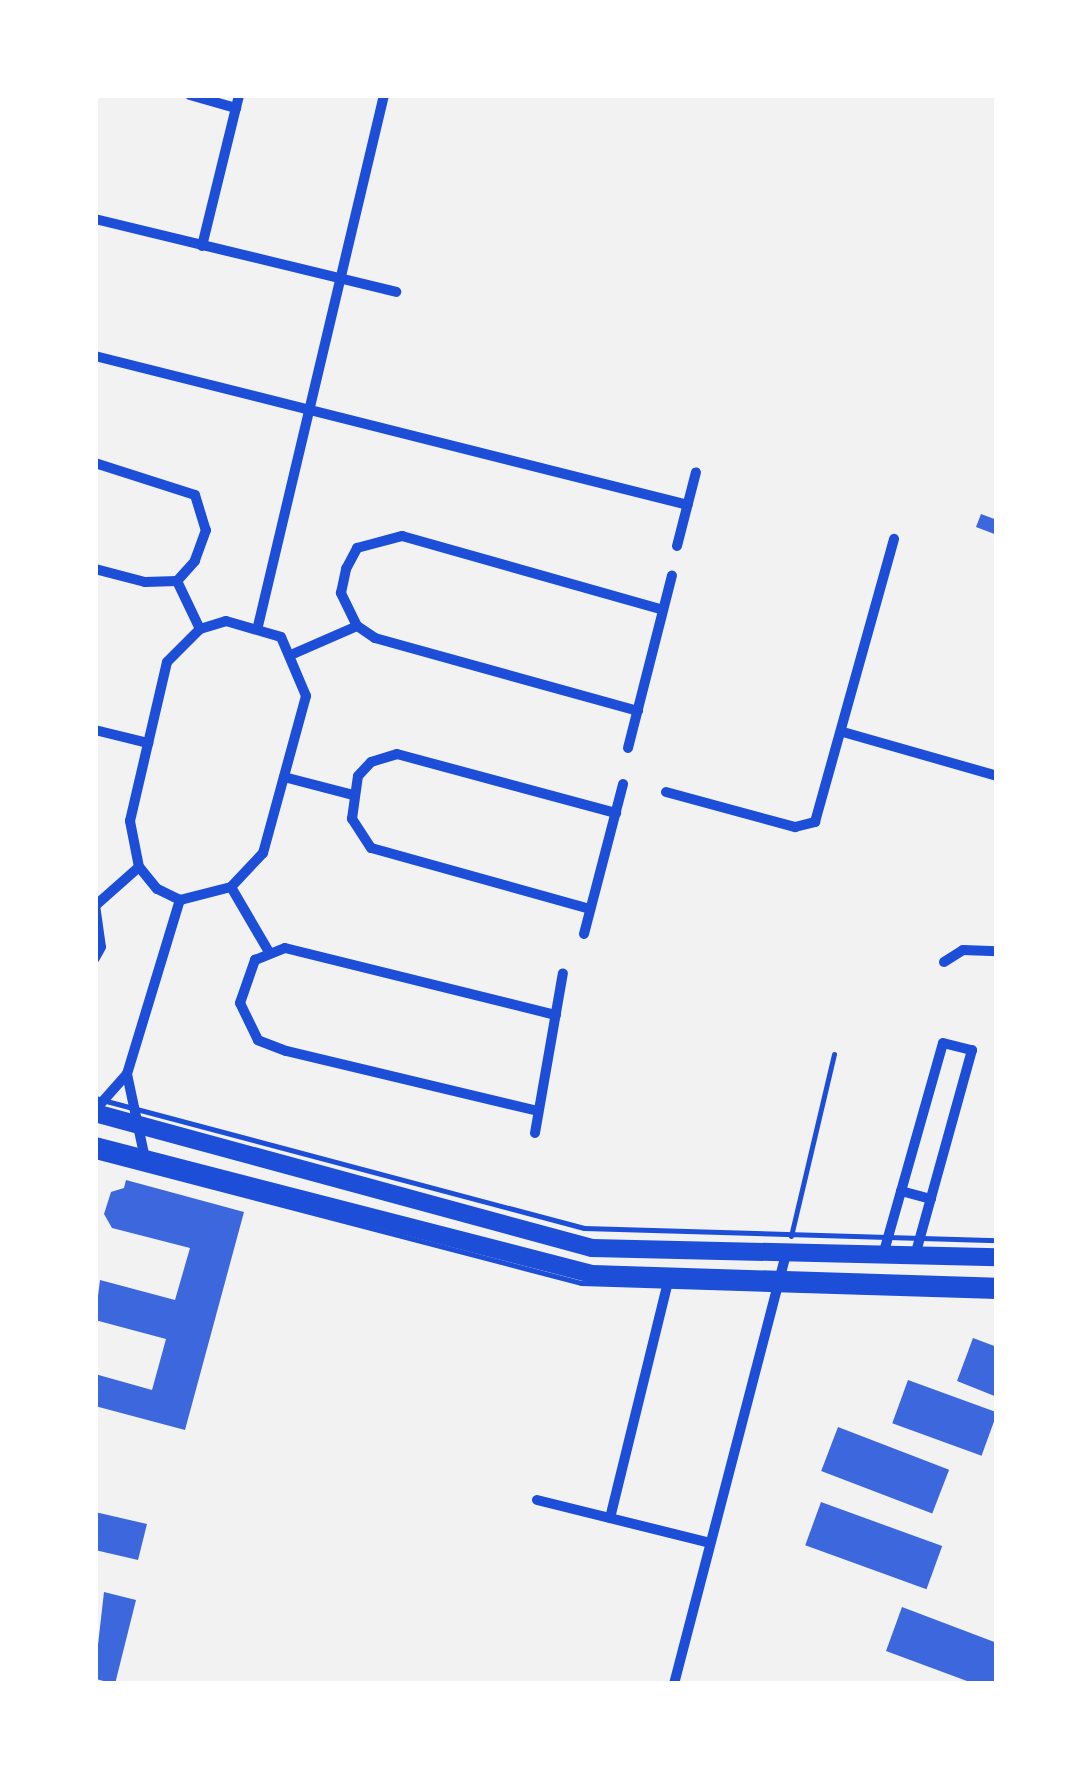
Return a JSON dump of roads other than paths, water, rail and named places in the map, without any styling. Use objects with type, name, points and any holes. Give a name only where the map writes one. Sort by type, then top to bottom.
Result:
[{"type":"main road","points":[[97,1105],[592,1248],[786,1255],[885,1246],[997,1257]]},
{"type":"main road","points":[[95,1146],[571,1270],[668,1282],[997,1288]]},
{"type":"main road","points":[[545,1263],[550,1237]]},
{"type":"street","points":[[190,95],[236,108]]},
{"type":"street","points":[[202,246],[239,95]]},
{"type":"street","points":[[258,626],[384,95]]},
{"type":"street","points":[[95,219],[396,292]]},
{"type":"street","points":[[95,356],[688,505]]},
{"type":"street","points":[[95,463],[195,495],[206,530],[195,561],[177,580],[145,582],[95,569]]},
{"type":"street","points":[[678,546],[696,472]]},
{"type":"street","points":[[638,710],[375,638],[357,626],[341,593],[346,569],[358,548],[402,536],[663,610]]},
{"type":"street","points":[[666,792],[806,828],[815,822],[894,539]]},
{"type":"street","points":[[628,748],[672,576]]},
{"type":"street","points":[[177,580],[200,628]]},
{"type":"street","points":[[226,621],[258,626],[281,637],[293,654],[306,696],[284,777],[262,854],[231,888],[180,900],[157,889],[139,866],[130,821],[167,662],[200,628],[226,621]]},
{"type":"street","points":[[293,654],[357,626]]},
{"type":"street","points":[[95,730],[148,742]]},
{"type":"street","points":[[843,732],[997,776]]},
{"type":"street","points":[[590,910],[371,848],[352,819],[353,795],[371,762],[397,754],[616,814]]},
{"type":"street","points":[[284,777],[353,795]]},
{"type":"street","points":[[584,934],[623,784]]},
{"type":"street","points":[[95,958],[101,947],[95,905],[139,866]]},
{"type":"street","points":[[231,888],[270,952]]},
{"type":"street","points":[[97,1105],[127,1074],[180,900]]},
{"type":"street","points":[[538,1112],[258,1040],[240,1003],[256,960],[270,952],[308,950],[556,1015]]},
{"type":"street","points":[[944,962],[964,950],[997,950]]},
{"type":"street","points":[[535,1133],[564,973]]},
{"type":"street","points":[[885,1246],[943,1044],[972,1050],[918,1247]]},
{"type":"street","points":[[127,1074],[145,1159]]},
{"type":"street","points":[[901,1191],[931,1199]]},
{"type":"street","points":[[674,1684],[786,1255]]},
{"type":"street","points":[[610,1518],[668,1282]]},
{"type":"street","points":[[537,1500],[708,1542]]},
{"type":"lane","points":[[786,1255],[834,1054]]},
{"type":"lane","points":[[138,1116],[584,1228],[791,1236],[885,1246]]},
{"type":"lane","points":[[95,1156],[581,1283],[668,1282]]},
{"type":"lane","points":[[918,1247],[997,1240]]},
{"type":"lane","points":[[779,1285],[997,1296]]}]
